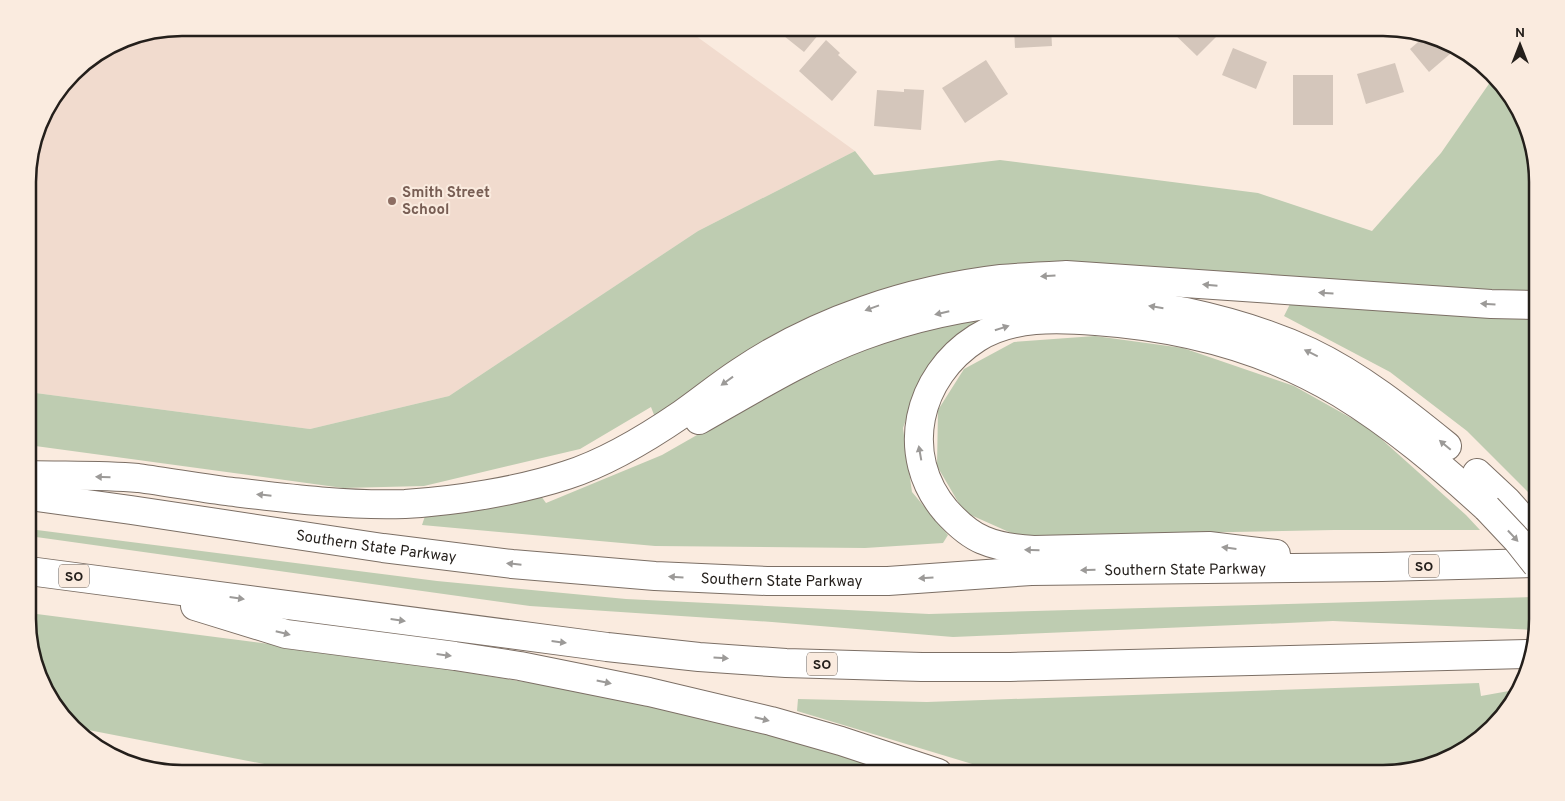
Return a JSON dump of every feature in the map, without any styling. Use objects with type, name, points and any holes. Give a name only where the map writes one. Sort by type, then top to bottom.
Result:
[{"type":"highway","points":[[601,462],[683,414],[740,372],[800,338],[830,324],[891,302],[924,292],[965,284],[1002,279],[1066,275],[1491,304],[1529,305]]},
{"type":"highway","points":[[36,475],[137,478],[217,490],[313,500],[405,504],[454,499],[507,490],[566,475],[662,442],[800,364],[862,336],[972,307],[1038,299],[1077,299],[1148,306],[1196,314],[1235,324],[1272,336],[1309,352],[1342,370],[1364,383],[1413,419],[1453,452],[1497,505],[1518,541],[1529,554]]},
{"type":"highway","points":[[1382,567],[1208,546],[1034,550],[1014,549],[981,540],[952,518],[940,504],[930,488],[924,473],[918,442],[922,411],[928,394],[937,377],[949,361],[963,349],[978,337],[996,329],[1015,324],[1056,319],[1087,320],[1185,333],[1252,352],[1308,376],[1339,392],[1406,438],[1529,529]]},
{"type":"highway","name":"Southern State Parkway","points":[[36,497],[383,548],[512,564],[665,576],[767,580],[888,581],[1031,571],[1529,564]]},
{"type":"highway","name":"SO","points":[[36,572],[580,644],[699,657],[786,663],[895,667],[993,667],[1524,654]]},
{"type":"highway","points":[[119,582],[286,634],[511,665],[649,692],[771,721],[912,764]]},
{"type":"shaded area","name":"Smith Street School","points":[[182,36],[696,36],[855,151],[698,231],[449,396],[310,429],[37,393],[37,163],[41,144],[51,118],[66,93],[86,72],[126,47],[163,37]]},
{"type":"green space","points":[[1490,83],[1499,93],[1518,126],[1528,163],[1529,292],[1131,270],[1003,271],[656,420],[651,407],[580,449],[424,486],[343,488],[36,446],[37,393],[310,429],[449,396],[698,231],[855,151],[874,175],[1000,160],[1258,193],[1372,231],[1441,153]]},
{"type":"green space","points":[[1290,304],[1529,316],[1529,493],[1467,431],[1390,372],[1284,316]]},
{"type":"green space","points":[[985,316],[967,331],[921,378],[903,428],[912,492],[948,535],[943,543],[865,548],[655,546],[422,525],[425,516],[541,496],[546,503],[662,455],[816,367],[909,331]]},
{"type":"green space","points":[[1095,336],[1183,348],[1294,386],[1369,428],[1466,515],[1480,530],[1334,530],[1018,536],[964,512],[937,466],[938,410],[964,369],[1014,342]]},
{"type":"green space","points":[[36,530],[437,581],[626,599],[929,614],[1529,597],[1529,619],[1528,630],[1333,621],[953,637],[772,622],[530,606],[36,537]]},
{"type":"green space","points":[[36,614],[377,658],[673,706],[880,764],[269,765],[87,730],[72,715],[61,700],[47,675],[37,638]]},
{"type":"green space","points":[[1479,683],[1481,696],[1509,691],[1493,715],[1464,740],[1430,757],[1393,764],[973,764],[797,711],[798,699],[927,702]]},
{"type":"building","points":[[784,36],[817,36],[804,52]]},
{"type":"building","points":[[1014,36],[1051,36],[1052,46],[1015,48]]},
{"type":"building","points":[[1176,36],[1217,36],[1197,56]]},
{"type":"building","points":[[826,40],[840,53],[838,55],[857,72],[832,101],[799,71]]},
{"type":"building","points":[[1419,41],[1451,53],[1429,72],[1410,49]]},
{"type":"building","points":[[1233,48],[1267,62],[1256,89],[1222,75]]},
{"type":"building","points":[[986,60],[1008,94],[965,123],[942,88]]},
{"type":"building","points":[[1395,63],[1404,92],[1366,104],[1357,74]]},
{"type":"building","points":[[1293,75],[1333,75],[1333,125],[1293,125]]},
{"type":"building","points":[[904,89],[924,90],[921,130],[874,126],[877,90],[904,92]]},
{"type":"place","name":"Smith Street School","points":[[392,201]]}]
